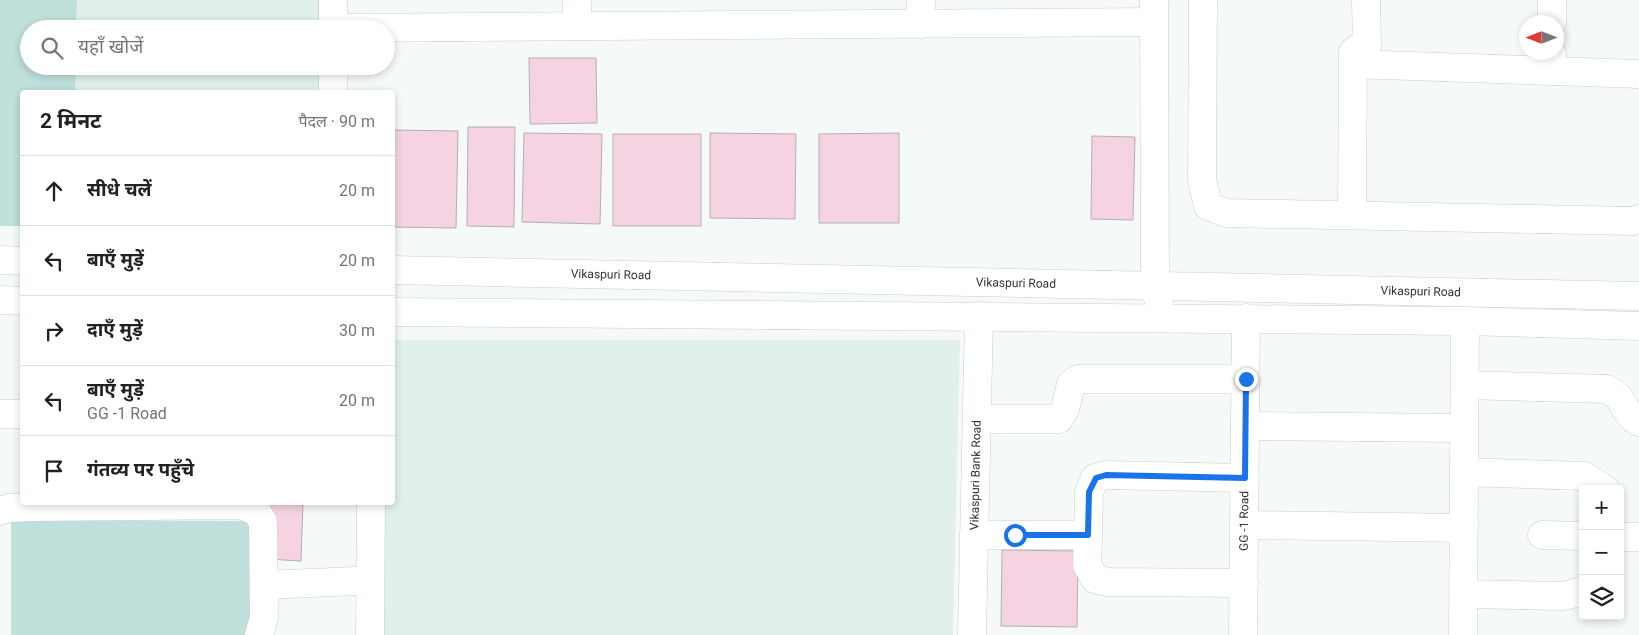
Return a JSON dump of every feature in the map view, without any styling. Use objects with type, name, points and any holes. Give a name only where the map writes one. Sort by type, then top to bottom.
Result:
[{"type":"street","points":[[333,0],[333,20]]},
{"type":"street","points":[[1203,0],[1202,180],[1208,206],[1226,213],[1632,221],[1639,219]]},
{"type":"street","points":[[1352,215],[1353,52],[1359,47],[1367,46],[1366,0]]},
{"type":"street","points":[[1552,0],[1552,15]]},
{"type":"street","points":[[395,24],[577,13],[1154,11],[1155,286],[1163,318]]},
{"type":"street","points":[[1353,64],[1552,62],[1639,74]]},
{"type":"street","points":[[333,75],[333,90]]},
{"type":"street","points":[[0,260],[20,261]]},
{"type":"street","name":"Vikaspuri Road","points":[[395,270],[1639,296]]},
{"type":"street","points":[[0,300],[20,300]]},
{"type":"street","points":[[395,312],[1246,318],[1639,326]]},
{"type":"street","name":"Vikaspuri Bank Road","points":[[972,635],[978,316]]},
{"type":"street","name":"GG -1 Road","points":[[1243,635],[1246,318]]},
{"type":"street","points":[[1463,635],[1465,321]]},
{"type":"street","points":[[977,420],[1060,419],[1065,409],[1071,384],[1078,379],[1246,379]]},
{"type":"street","points":[[1465,384],[1607,388],[1620,398],[1625,411],[1639,422]]},
{"type":"street","points":[[0,414],[20,414]]},
{"type":"street","points":[[1245,426],[1464,428]]},
{"type":"street","points":[[1464,472],[1584,476],[1599,485]]},
{"type":"street","points":[[1244,582],[1108,582],[1095,579],[1087,566],[1089,492],[1096,478],[1106,475],[1245,478]]},
{"type":"street","points":[[0,512],[9,508],[133,505]]},
{"type":"street","points":[[242,505],[257,512],[263,522],[264,618],[259,635]]},
{"type":"street","points":[[355,635],[356,505]]},
{"type":"street","points":[[370,635],[371,505]]},
{"type":"street","points":[[1244,525],[1464,528]]},
{"type":"street","points":[[974,535],[1088,535]]},
{"type":"street","points":[[1542,535],[1579,536]]},
{"type":"street","points":[[1624,537],[1639,538]]},
{"type":"street","points":[[264,585],[356,581]]},
{"type":"street","points":[[1464,594],[1564,596],[1579,592]]},
{"type":"street","points":[[1243,635],[1255,635]]},
{"type":"shaded area","points":[[0,0],[77,0],[76,20],[20,20],[20,75],[76,75],[75,90],[20,90],[20,226],[0,226]]},
{"type":"shaded area","points":[[77,0],[321,0],[321,20],[76,20]]},
{"type":"shaded area","points":[[76,75],[320,75],[320,90],[75,90]]},
{"type":"shaded area","points":[[395,340],[960,340],[953,635],[372,635],[372,505],[395,505]]},
{"type":"shaded area","points":[[11,520],[254,521],[253,635],[11,635]]},
{"type":"building","points":[[529,58],[596,58],[597,123],[530,124]]},
{"type":"building","points":[[468,127],[515,127],[514,227],[467,226]]},
{"type":"building","points":[[395,130],[458,131],[456,228],[395,227]]},
{"type":"building","points":[[524,133],[602,134],[600,224],[522,222]]},
{"type":"building","points":[[710,133],[796,134],[795,219],[710,218]]},
{"type":"building","points":[[899,133],[899,223],[819,223],[819,134]]},
{"type":"building","points":[[613,134],[701,134],[701,226],[613,226]]},
{"type":"building","points":[[1092,136],[1135,137],[1133,220],[1091,219]]},
{"type":"building","points":[[269,505],[303,505],[301,561],[267,559]]},
{"type":"building","points":[[1002,550],[1078,551],[1077,627],[1001,626]]},
{"type":"route","points":[[1015,535],[1088,535],[1089,492],[1096,478],[1106,475],[1245,478],[1246,379]]}]
